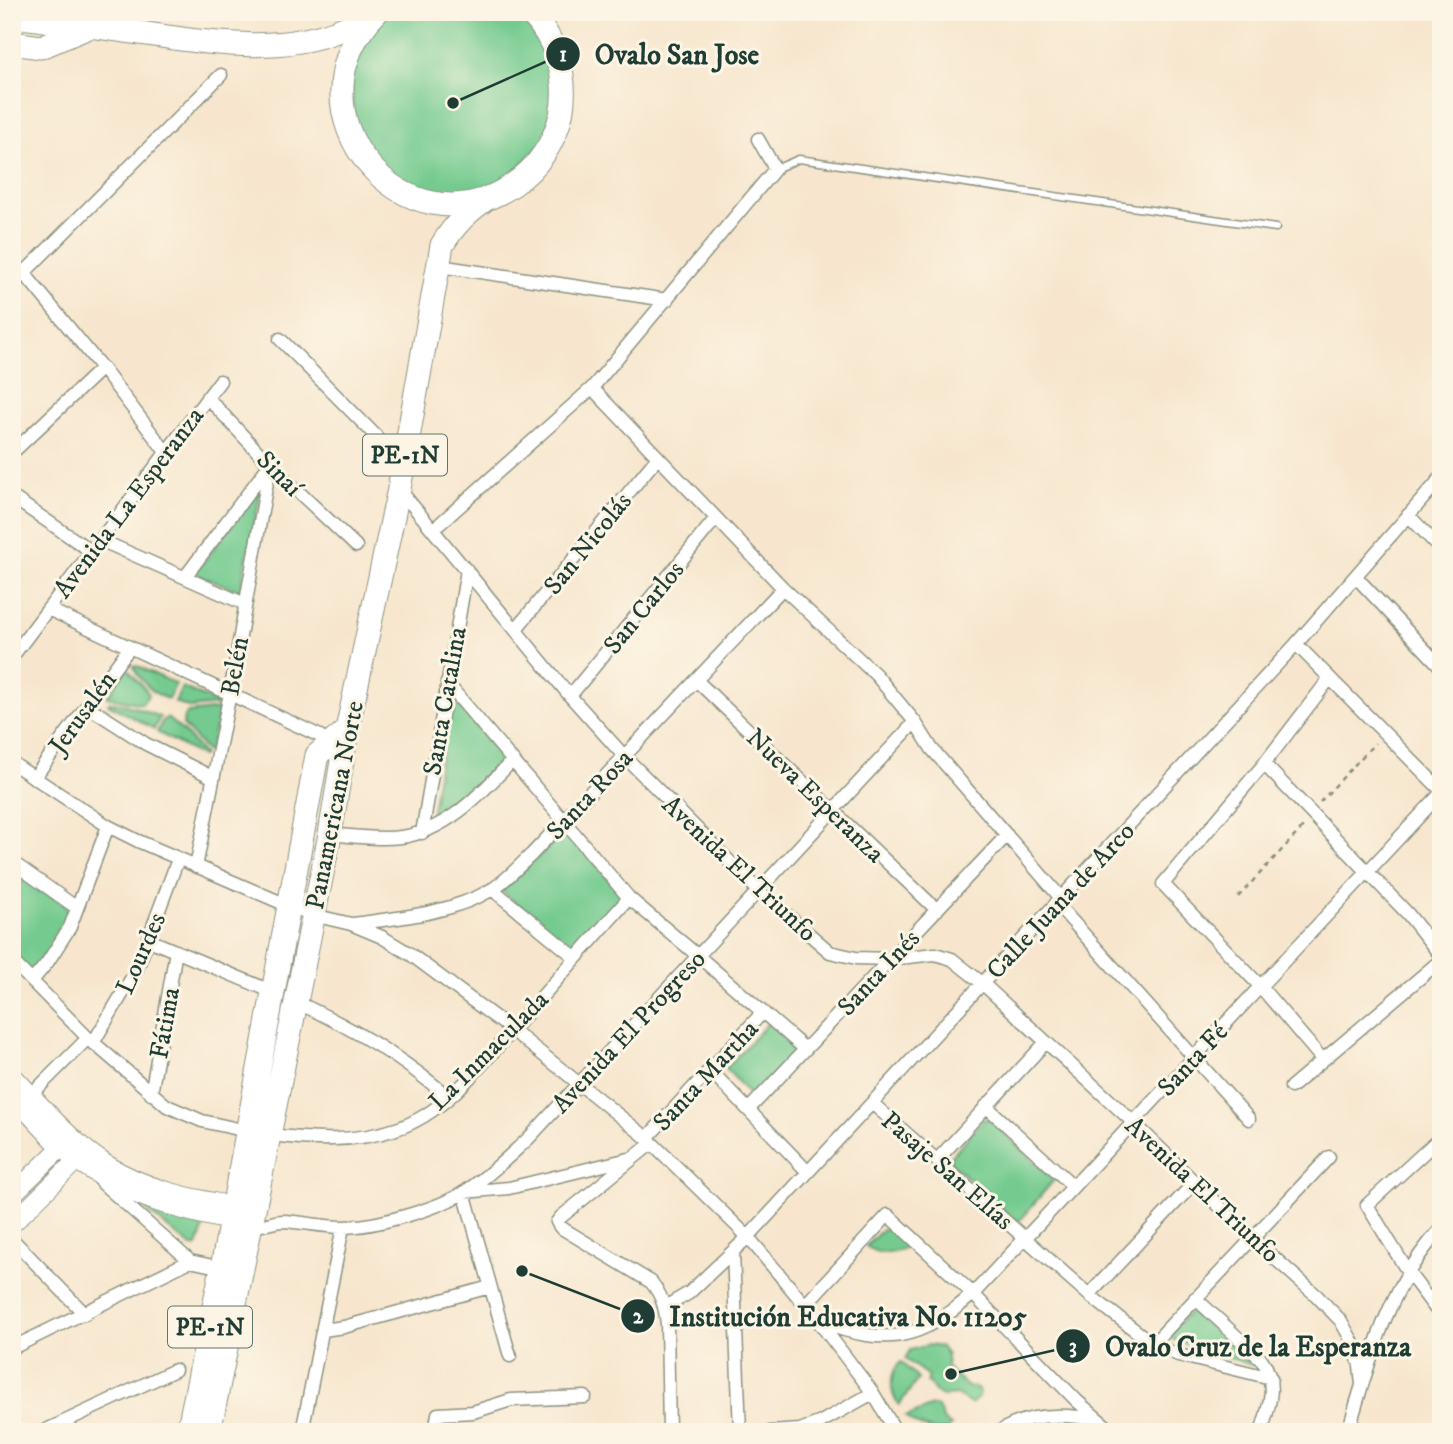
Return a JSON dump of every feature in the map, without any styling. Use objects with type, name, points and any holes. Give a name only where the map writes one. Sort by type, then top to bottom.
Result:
[{"type":"highway","name":"PE-1N","points":[[12,16],[217,44],[262,46],[331,34],[375,12]]},
{"type":"highway","name":"PE-1N","points":[[375,12],[355,39],[343,78],[344,118],[351,138],[374,172],[390,185],[418,198],[448,204],[489,197],[508,188],[532,169],[550,145],[558,127],[564,86],[561,66],[545,30],[530,12]]},
{"type":"highway","points":[[12,43],[41,47],[89,26]]},
{"type":"highway","name":"Panamericana Norte","points":[[258,1133],[296,1002],[330,834],[347,730],[399,489],[442,245],[453,227],[468,211],[489,197]]},
{"type":"highway","points":[[319,745],[347,730]]},
{"type":"highway","name":"Panamericana Norte","points":[[209,1432],[242,1215],[258,1133],[273,992],[319,745]]},
{"type":"highway","name":"Panamericana Norte","points":[[188,1432],[222,1268],[242,1215]]},
{"type":"main road","name":"Avenida El Progreso","points":[[12,1076],[31,1094],[67,1142]]},
{"type":"main road","name":"Avenida El Progreso","points":[[12,1095],[82,1155],[151,1186],[242,1215]]},
{"type":"main road","points":[[12,1195],[67,1142]]},
{"type":"main road","points":[[12,1224],[82,1155]]},
{"type":"street","points":[[12,285],[221,75]]},
{"type":"street","points":[[434,529],[592,387],[667,300],[775,169],[758,139]]},
{"type":"street","points":[[439,266],[667,300]]},
{"type":"street","points":[[24,273],[166,452]]},
{"type":"street","points":[[280,339],[376,436]]},
{"type":"street","points":[[12,453],[102,368]]},
{"type":"street","name":"Avenida La Esperanza","points":[[12,657],[219,380]]},
{"type":"street","points":[[592,387],[783,588],[876,675],[915,722],[932,749],[1007,835],[1059,901],[1249,1119]]},
{"type":"street","name":"Sinaí","points":[[207,397],[270,465],[356,546]]},
{"type":"street","name":"San Nicolás","points":[[516,629],[658,457]]},
{"type":"street","points":[[185,577],[270,465]]},
{"type":"street","name":"Belén","points":[[196,867],[230,694],[270,465]]},
{"type":"street","name":"Calle Juana de Arco","points":[[665,1307],[689,1293],[748,1237],[1296,644],[1441,478]]},
{"type":"street","name":"Avenida El Triunfo","points":[[399,489],[570,696],[624,757],[759,891],[830,952],[856,958],[890,959],[935,954],[952,959],[982,983],[1133,1122],[1194,1184],[1341,1321],[1352,1341],[1360,1365],[1362,1385]]},
{"type":"street","points":[[12,497],[91,551]]},
{"type":"street","points":[[1408,515],[1441,549]]},
{"type":"street","name":"San Carlos","points":[[570,696],[716,518]]},
{"type":"street","points":[[100,540],[245,604]]},
{"type":"street","name":"Santa Catalina","points":[[422,833],[467,570]]},
{"type":"street","points":[[1356,576],[1441,667]]},
{"type":"street","name":"Santa Rosa","points":[[351,924],[435,911],[492,889],[533,854],[783,588]]},
{"type":"street","points":[[48,609],[230,694],[319,745]]},
{"type":"street","points":[[1296,644],[1441,791]]},
{"type":"street","name":"Jerusalén","points":[[34,778],[130,647]]},
{"type":"street","points":[[1322,1059],[1260,986],[1163,884],[1265,764],[1330,678]]},
{"type":"street","name":"Nueva Esperanza","points":[[696,680],[936,910]]},
{"type":"street","points":[[447,683],[629,898],[698,954],[805,1049]]},
{"type":"street","points":[[87,706],[146,744],[212,776]]},
{"type":"street","name":"Avenida El Progreso","points":[[242,1215],[265,1227],[279,1221],[344,1227],[389,1220],[464,1192],[528,1139],[915,722]]},
{"type":"street","points":[[330,834],[400,837],[422,833],[463,808],[512,761]]},
{"type":"street","points":[[12,763],[108,826],[178,859],[289,906],[351,924],[382,937],[410,954],[512,1030],[649,1141],[748,1237],[819,1322],[873,1393],[896,1432]]},
{"type":"street","points":[[1265,764],[1408,914],[1441,958],[1290,1087]]},
{"type":"street","name":"Santa Fé","points":[[819,1322],[850,1333],[901,1337],[950,1315],[973,1294],[1441,791]]},
{"type":"street","points":[[32,981],[60,944],[77,908],[108,826]]},
{"type":"street","name":"Santa Inés","points":[[749,1109],[1007,835]]},
{"type":"street","name":"Lourdes","points":[[31,1094],[90,1040],[137,969],[178,859]]},
{"type":"street","points":[[12,862],[77,908]]},
{"type":"street","points":[[492,889],[576,958]]},
{"type":"street","name":"La Inmaculada","points":[[12,961],[90,1040],[151,1094],[186,1115],[258,1133],[311,1140],[372,1135],[398,1129],[421,1118],[448,1097],[512,1030],[629,898]]},
{"type":"street","points":[[149,940],[273,992]]},
{"type":"street","name":"Fátima","points":[[151,1094],[176,951]]},
{"type":"street","points":[[296,1002],[370,1040],[448,1097]]},
{"type":"street","name":"Santa Martha","points":[[665,1307],[651,1282],[560,1227],[557,1222],[649,1141],[764,1012]]},
{"type":"street","points":[[937,1160],[1046,1042]]},
{"type":"street","points":[[710,1070],[808,1172]]},
{"type":"street","name":"Pasaje San Elías","points":[[872,1103],[1025,1236],[1089,1296],[1153,1345],[1178,1355],[1271,1378]]},
{"type":"street","points":[[986,1106],[1073,1186]]},
{"type":"street","points":[[1441,1137],[1367,1205],[1408,1272],[1441,1316]]},
{"type":"street","name":"Avenida El Progreso","points":[[82,1155],[190,1261]]},
{"type":"street","points":[[1153,1345],[1329,1157]]},
{"type":"street","points":[[510,1356],[464,1192],[509,1188],[632,1158]]},
{"type":"street","points":[[1089,1296],[1194,1184]]},
{"type":"street","points":[[805,1305],[888,1215],[973,1294],[1097,1420],[1113,1432]]},
{"type":"street","points":[[302,1432],[344,1227]]},
{"type":"street","name":"Avenida El Triunfo","points":[[1348,1432],[1374,1346],[1408,1272],[1441,1229]]},
{"type":"street","points":[[12,1239],[85,1314]]},
{"type":"street","points":[[733,1251],[740,1432]]},
{"type":"street","points":[[12,1348],[190,1261],[222,1268]]},
{"type":"street","points":[[323,1330],[344,1328],[490,1287]]},
{"type":"street","points":[[1429,1300],[1441,1290]]},
{"type":"street","points":[[1195,1298],[1262,1360],[1271,1378],[1272,1392],[1261,1432]]},
{"type":"street","points":[[665,1307],[669,1432]]},
{"type":"street","points":[[42,1432],[175,1370]]},
{"type":"street","points":[[770,1432],[800,1431],[873,1393]]},
{"type":"street","points":[[435,1432],[438,1415],[473,1412],[511,1400],[585,1397]]},
{"type":"street","points":[[999,1432],[1027,1419],[1051,1415],[1074,1415],[1097,1420]]},
{"type":"lane","points":[[775,169],[799,159],[1276,228]]},
{"type":"path","points":[[1238,897],[1384,733]]},
{"type":"green space","points":[[385,12],[521,12],[532,22],[557,79],[546,140],[503,184],[445,197],[388,176],[353,127],[351,66]]},
{"type":"green space","points":[[262,487],[240,591],[194,574]]},
{"type":"green space","points":[[133,666],[176,684],[168,699],[148,686],[136,672]]},
{"type":"green space","points":[[127,668],[149,694],[142,704],[107,697]]},
{"type":"green space","points":[[182,687],[217,705],[190,708],[175,702]]},
{"type":"green space","points":[[450,695],[503,759],[465,799],[431,818]]},
{"type":"green space","points":[[110,702],[134,707],[160,717],[154,729],[108,704]]},
{"type":"green space","points":[[220,709],[207,752],[183,725],[184,716],[188,713]]},
{"type":"green space","points":[[167,718],[184,732],[204,755],[201,756],[157,732]]},
{"type":"green space","points":[[565,829],[624,896],[576,951],[500,890]]},
{"type":"green space","points":[[12,870],[72,909],[54,943],[31,974],[12,955]]},
{"type":"green space","points":[[769,1022],[799,1048],[752,1098],[726,1068]]},
{"type":"green space","points":[[988,1118],[1054,1180],[1019,1221],[1015,1221],[951,1163],[950,1157],[984,1119]]},
{"type":"green space","points":[[134,1200],[201,1222],[204,1227],[197,1246],[191,1247]]},
{"type":"green space","points":[[883,1229],[899,1229],[913,1243],[890,1253],[878,1252],[866,1246]]},
{"type":"green space","points":[[1195,1306],[1261,1365],[1259,1367],[1168,1338]]},
{"type":"green space","points":[[929,1345],[941,1347],[947,1355],[947,1368],[968,1387],[977,1388],[979,1397],[971,1404],[956,1395],[938,1394],[927,1382],[927,1375],[905,1359],[910,1350]]},
{"type":"green space","points":[[901,1362],[918,1379],[899,1405],[893,1394],[892,1376]]},
{"type":"green space","points":[[932,1406],[938,1407],[944,1421],[951,1426],[946,1430],[925,1428],[906,1417]]},
{"type":"place","name":"Ovalo San Jose","points":[[453,103]]},
{"type":"place","name":"Institución Educativa No. 11205","points":[[522,1271]]},
{"type":"place","name":"Ovalo Cruz de la Esperanza","points":[[951,1374]]}]
